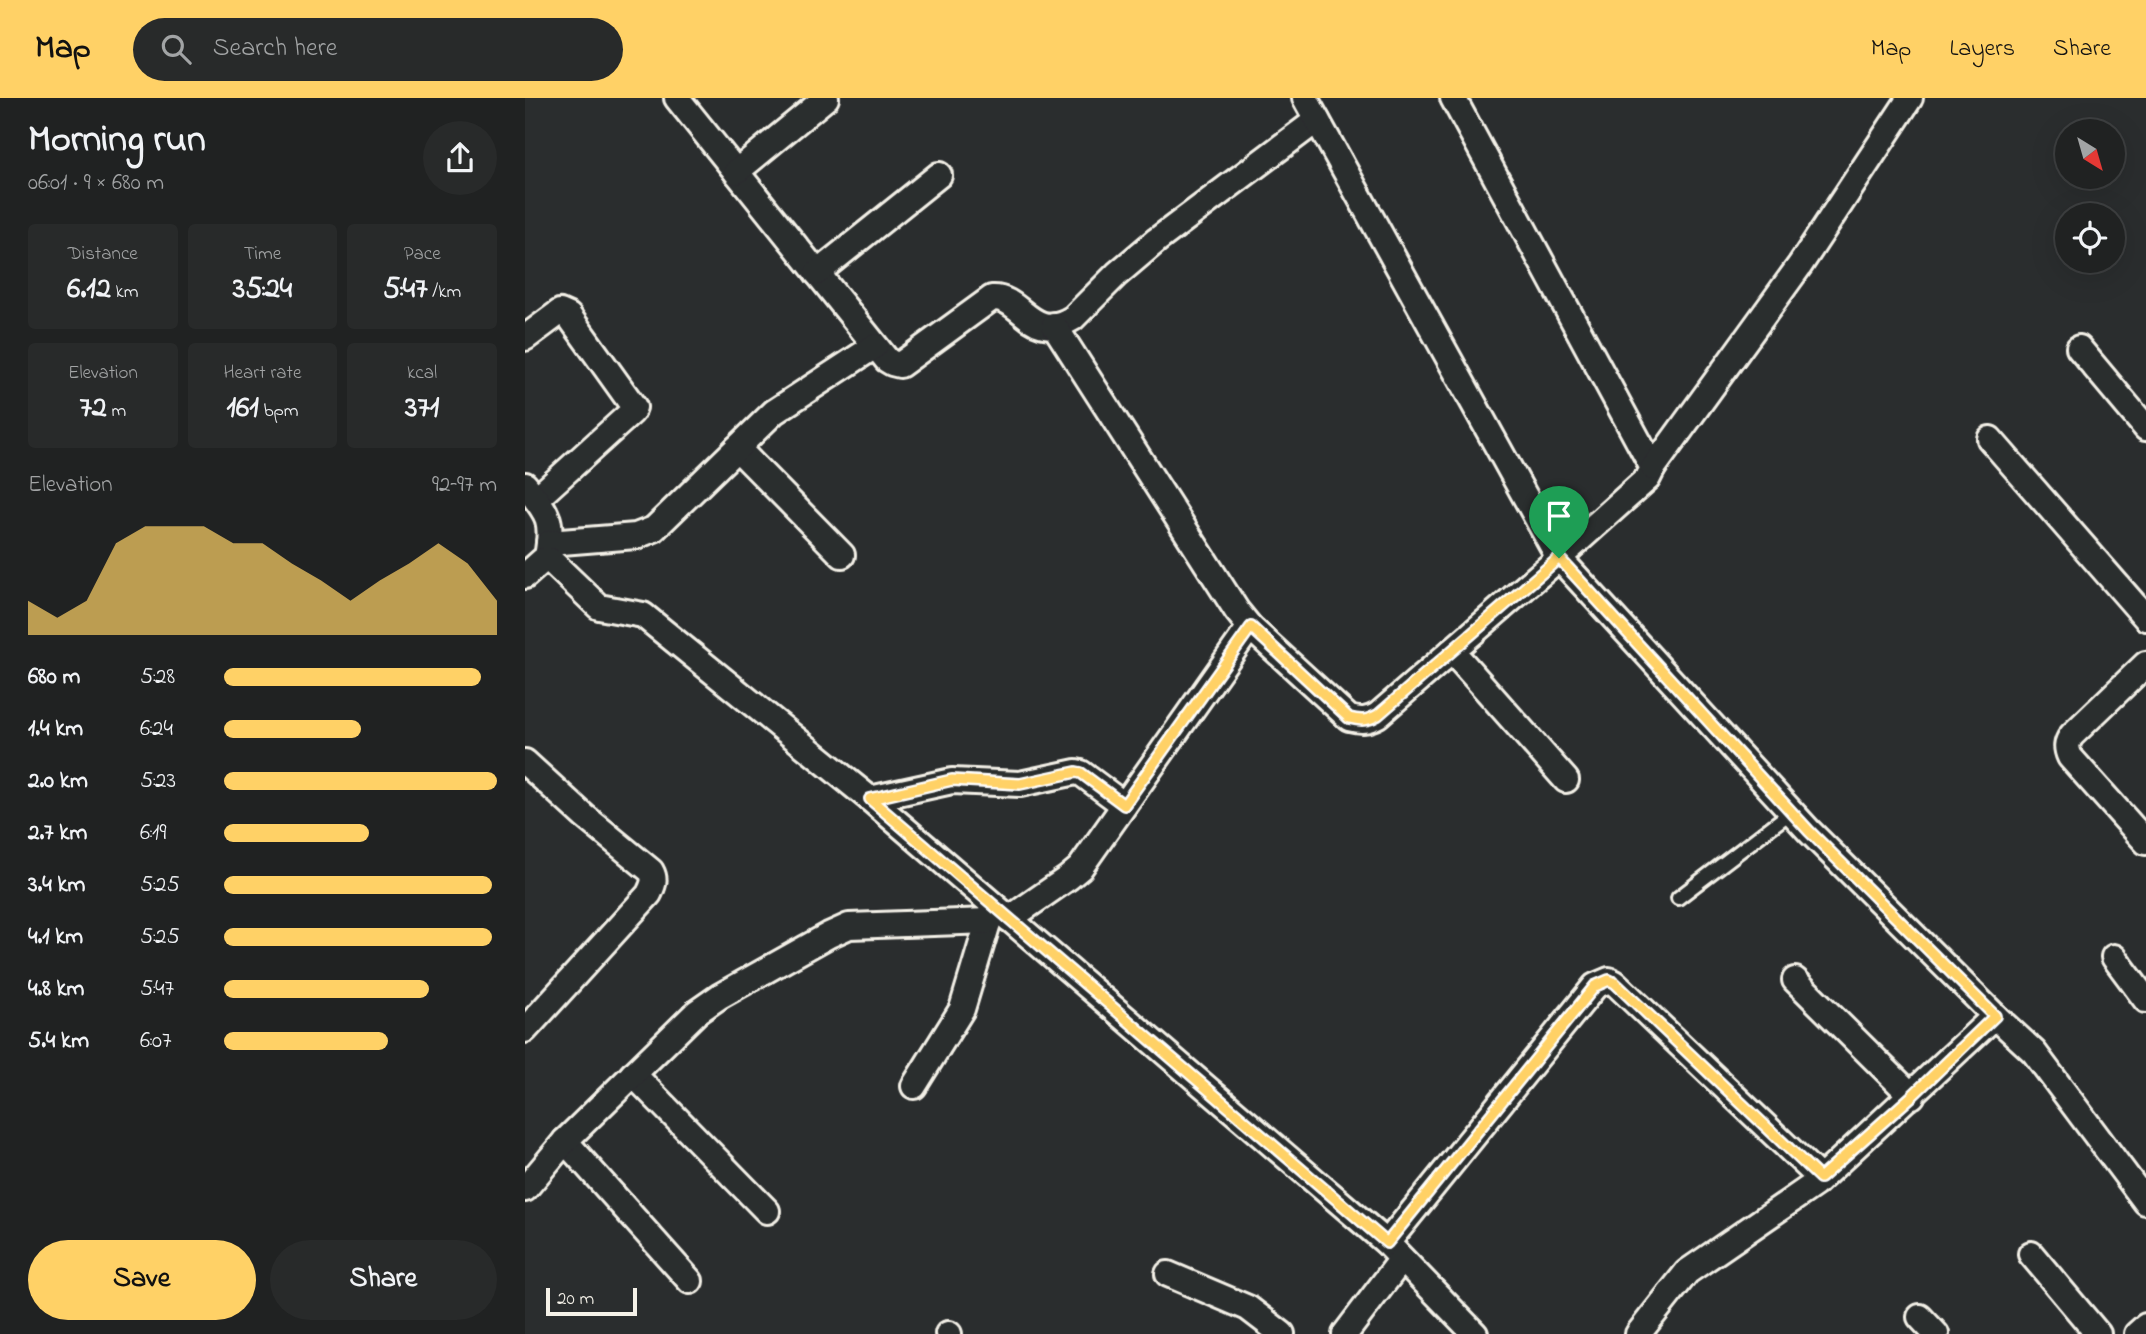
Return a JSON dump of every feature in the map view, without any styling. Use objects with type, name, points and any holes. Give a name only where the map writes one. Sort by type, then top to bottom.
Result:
[{"type":"street","points":[[677,98],[875,346],[887,360],[900,365],[992,298],[1002,299],[1038,324],[1054,326],[1065,323],[1135,258],[1317,120]]},
{"type":"street","points":[[736,172],[826,98]]},
{"type":"street","points":[[1305,98],[1559,558],[1791,812],[2020,1038],[2047,1068],[2146,1202]]},
{"type":"street","points":[[1453,98],[1653,468]]},
{"type":"street","points":[[1054,326],[1237,611],[1349,718],[1369,720],[1452,652],[1648,478],[1800,265],[1910,98]]},
{"type":"street","points":[[817,273],[939,176]]},
{"type":"street","points":[[525,338],[560,312],[569,316],[634,407],[632,412],[531,492],[548,516],[550,560],[599,607],[643,615],[870,799],[997,915],[1395,1251],[1475,1334]]},
{"type":"street","points":[[525,576],[548,551],[636,536],[654,529],[786,403],[875,346]]},
{"type":"street","points":[[2079,348],[2146,428]]},
{"type":"street","points":[[1990,439],[2146,618]]},
{"type":"street","points":[[737,448],[842,555]]},
{"type":"street","points":[[525,1189],[565,1141],[697,1012],[709,1004],[849,926],[997,915],[1075,873],[1251,627]]},
{"type":"street","points":[[1452,652],[1566,780]]},
{"type":"street","points":[[2146,664],[2067,742],[2070,757],[2146,842]]},
{"type":"street","points":[[525,762],[655,877],[649,894],[525,1030]]},
{"type":"street","points":[[870,799],[952,780],[1020,784],[1076,772],[1124,805]]},
{"type":"street","points":[[914,1086],[962,1009],[997,915]]},
{"type":"street","points":[[2114,957],[2146,1000]]},
{"type":"street","points":[[1345,1334],[1395,1251],[1595,986],[1609,980],[1820,1178]]},
{"type":"street","points":[[1795,980],[1912,1096]]},
{"type":"street","points":[[1638,1334],[1687,1272],[1815,1184],[1995,1016]]},
{"type":"street","points":[[633,1074],[767,1211]]},
{"type":"street","points":[[565,1141],[690,1281]]},
{"type":"street","points":[[2031,1254],[2098,1334]]},
{"type":"street","points":[[1168,1274],[1248,1308],[1282,1334]]},
{"type":"street","points":[[2137,1334],[2146,1326]]},
{"type":"lane","points":[[1678,898],[1791,812]]},
{"type":"route","points":[[1559,558],[1809,831],[1995,1016],[1912,1096],[1820,1178],[1609,980],[1595,986],[1387,1243],[870,799],[952,780],[1020,784],[1076,772],[1124,805],[1251,627],[1349,718],[1369,720],[1559,558]]}]
